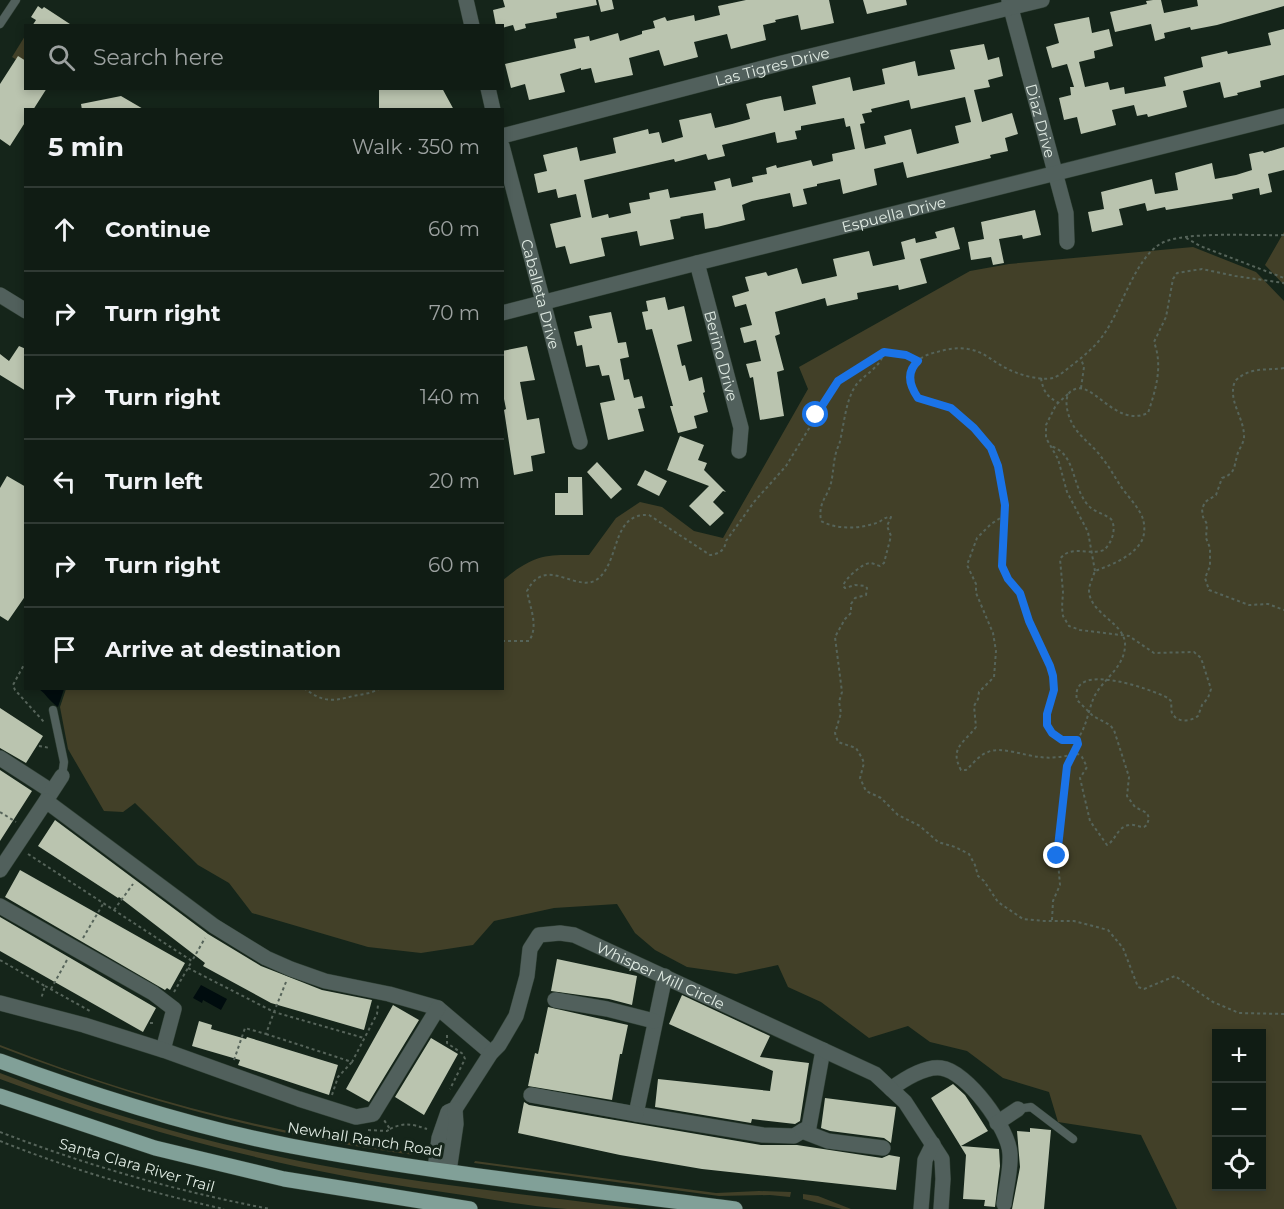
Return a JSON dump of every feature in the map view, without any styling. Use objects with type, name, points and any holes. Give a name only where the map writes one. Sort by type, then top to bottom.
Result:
[{"type":"main road","name":"Newhall Ranch Road","points":[[0,1061],[164,1116],[290,1146],[442,1170],[735,1209]]},
{"type":"main road","points":[[0,1096],[155,1148],[284,1179],[470,1209]]},
{"type":"street","points":[[466,0],[472,24]]},
{"type":"street","name":"Las Tigres Drive","points":[[504,135],[1010,4],[1042,0]]},
{"type":"street","name":"Diaz Drive","points":[[1010,4],[1066,213],[1067,242]]},
{"type":"street","points":[[488,90],[493,108]]},
{"type":"street","name":"Espuella Drive","points":[[504,313],[1284,116]]},
{"type":"street","name":"Caballeta Drive","points":[[504,154],[580,442]]},
{"type":"street","name":"Berino Drive","points":[[697,263],[741,428],[739,451]]},
{"type":"street","points":[[0,295],[24,310]]},
{"type":"street","points":[[0,758],[141,872],[214,926],[266,958],[326,981],[381,992],[438,1008],[491,1053]]},
{"type":"street","points":[[0,870],[62,776]]},
{"type":"street","points":[[0,906],[153,993],[174,1009],[163,1050]]},
{"type":"street","name":"Whisper Mill Circle","points":[[442,1170],[456,1124],[455,1109],[491,1053],[500,1045],[516,1016],[527,976],[530,949],[539,935],[574,934],[875,1074],[905,1102],[942,1159],[941,1209]]},
{"type":"street","points":[[636,1114],[665,976]]},
{"type":"street","points":[[555,1000],[607,1009],[654,1021]]},
{"type":"street","points":[[0,1003],[84,1025],[163,1050],[356,1117],[374,1114],[438,1008]]},
{"type":"street","points":[[531,1095],[763,1135],[794,1136],[809,1127],[823,1050]]},
{"type":"street","points":[[891,1089],[908,1075],[940,1067],[960,1075],[981,1098],[1004,1133],[1010,1153],[1004,1204]]},
{"type":"street","points":[[997,1123],[1018,1109]]},
{"type":"street","points":[[802,1131],[828,1141],[883,1148]]},
{"type":"street","points":[[921,1209],[925,1160],[933,1144]]},
{"type":"lane","points":[[0,24],[16,0]]},
{"type":"lane","points":[[53,710],[64,762],[62,776]]},
{"type":"lane","points":[[1018,1109],[1031,1107],[1072,1139]]},
{"type":"path","points":[[1077,740],[1062,740],[1052,733],[1047,725],[1047,714],[1054,690],[1053,676],[1029,621],[1020,593],[1008,579],[1002,566],[1005,516],[998,466],[991,448],[974,428],[951,408],[918,398],[910,381],[910,372],[918,361],[931,353],[951,348],[969,349],[985,354],[1006,368],[1041,378],[1054,378],[1091,350],[1105,333],[1144,260],[1162,243],[1202,236],[1284,235]]},
{"type":"path","points":[[1186,238],[1200,246],[1284,278]]},
{"type":"path","points":[[1052,921],[1053,901],[1059,885],[1057,842],[1063,815],[1067,766],[1078,744],[1077,740],[1084,730],[1093,699],[1111,677],[1125,646],[1121,634],[1097,610],[1091,600],[1089,588],[1095,571],[1088,532],[1067,492],[1058,459],[1046,438],[1046,425],[1059,403],[1071,392],[1081,388],[1091,391],[1120,414],[1133,417],[1148,413],[1159,370],[1159,356],[1154,342],[1166,317],[1173,279],[1177,273],[1202,269],[1284,283]]},
{"type":"path","points":[[884,352],[882,359],[856,386],[850,398],[839,445],[835,452],[836,460],[830,484],[821,505],[821,521],[840,527],[872,524],[885,517],[891,517],[887,526],[891,536],[884,563],[880,566],[870,563],[852,573],[843,583],[845,588],[855,585],[866,586],[866,595],[855,598],[851,613],[835,636],[842,692],[839,702],[841,713],[835,733],[838,742],[856,748],[862,758],[864,763],[860,778],[866,791],[881,798],[898,815],[920,826],[938,842],[969,854],[978,876],[998,902],[1023,919],[1074,921],[1108,930],[1123,948],[1138,987],[1144,989],[1175,976],[1213,1002],[1239,1013],[1284,1014]]},
{"type":"path","points":[[504,641],[529,641],[534,633],[535,624],[527,591],[531,582],[541,576],[555,574],[579,582],[592,583],[601,576],[614,555],[620,530],[627,521],[639,515],[649,516],[710,555],[722,551],[726,541],[754,502],[786,466],[838,381],[884,352],[906,355],[918,361]]},
{"type":"path","points":[[1081,358],[1083,367],[1081,388]]},
{"type":"path","points":[[1284,368],[1256,369],[1235,381],[1232,395],[1243,430],[1243,442],[1237,454],[1235,470],[1229,476],[1222,478],[1216,495],[1205,502],[1202,509],[1206,524],[1206,538],[1210,548],[1210,566],[1205,578],[1209,590],[1249,605],[1268,604],[1284,610]]},
{"type":"path","points":[[1041,378],[1044,391],[1059,403]]},
{"type":"path","points":[[1071,392],[1067,405],[1072,424],[1103,458],[1143,519],[1145,532],[1141,542],[1127,556],[1095,571]]},
{"type":"path","points":[[1005,516],[991,524],[976,538],[967,565],[976,584],[976,593],[991,626],[996,651],[994,677],[979,692],[974,706],[976,727],[959,745],[956,752],[958,764],[962,770],[966,770],[990,750],[1004,749],[1040,758],[1059,758],[1078,754],[1086,762],[1087,767],[1080,778],[1090,821],[1105,844],[1110,844],[1120,829],[1131,824],[1141,828],[1147,825],[1149,818],[1147,813],[1135,807],[1127,795],[1129,777],[1114,730],[1090,713],[1077,700],[1079,686],[1090,679],[1107,680],[1144,688],[1168,698],[1171,701],[1172,714],[1183,720],[1194,719],[1198,716],[1211,689],[1205,676],[1203,662],[1194,652],[1154,653],[1135,638],[1069,626],[1063,616],[1060,560],[1066,552],[1070,551],[1100,552],[1107,547],[1114,530],[1113,522],[1107,516],[1090,507],[1075,482],[1065,453],[1060,448],[1050,446]]},
{"type":"path","points":[[24,663],[13,681],[13,685],[15,690],[43,719],[46,729]]},
{"type":"path","points":[[306,690],[312,695],[336,701],[377,690]]},
{"type":"path","points":[[39,746],[52,747],[54,753]]},
{"type":"path","points":[[0,812],[16,822]]},
{"type":"path","points":[[28,854],[192,961]]},
{"type":"path","points":[[114,910],[141,872]]},
{"type":"path","points":[[81,940],[103,903]]},
{"type":"path","points":[[173,993],[203,940],[214,926]]},
{"type":"path","points":[[51,989],[70,956]]},
{"type":"path","points":[[0,960],[90,1011]]},
{"type":"path","points":[[188,968],[274,1012],[364,1038]]},
{"type":"path","points":[[266,1034],[291,969]]},
{"type":"path","points":[[40,1002],[45,986]]},
{"type":"path","points":[[331,1097],[339,1077],[352,1062],[377,1014],[381,992]]},
{"type":"path","points":[[230,1074],[244,1028],[352,1062]]},
{"type":"path","points":[[445,1029],[447,1043],[463,1054],[465,1059],[449,1090]]},
{"type":"path","points":[[390,1128],[402,1123],[429,1130]]},
{"type":"path","name":"Santa Clara River Trail","points":[[0,1132],[97,1167],[156,1184],[270,1209]]},
{"type":"path","points":[[0,1141],[150,1192],[224,1209]]},
{"type":"shaded area","points":[[24,38],[24,64],[12,57]]},
{"type":"shaded area","points":[[1284,232],[1284,285],[1265,265]]},
{"type":"shaded area","points":[[1193,247],[1256,272],[1284,301],[1284,1209],[1177,1209],[1141,1135],[1058,1122],[1049,1092],[1003,1078],[967,1051],[930,1042],[908,1026],[869,1038],[821,1002],[788,987],[778,965],[736,974],[687,967],[655,950],[635,933],[617,904],[554,908],[494,921],[473,945],[421,953],[368,947],[252,913],[229,883],[198,865],[135,803],[123,812],[104,811],[68,749],[60,707],[66,690],[504,690],[504,579],[525,564],[543,557],[589,555],[616,518],[640,502],[662,507],[694,531],[723,538],[808,389],[799,367],[970,271],[1009,264]]},
{"type":"shaded area","points":[[40,690],[64,690],[58,707]]},
{"type":"shaded area","points":[[201,985],[227,999],[221,1010],[203,1000],[202,1003],[193,998]]},
{"type":"shaded area","points":[[0,1045],[101,1081],[204,1111],[309,1135],[415,1153],[414,1155],[308,1137],[204,1113],[51,1066],[0,1047]]},
{"type":"shaded area","points":[[0,1073],[125,1117],[255,1152],[416,1181],[640,1209],[567,1209],[534,1206],[325,1172],[215,1147],[107,1116],[0,1079]]},
{"type":"shaded area","points":[[475,1161],[716,1193],[791,1192],[790,1197],[719,1196],[474,1163]]},
{"type":"shaded area","points":[[803,1194],[818,1196],[851,1209],[842,1209],[803,1199]]},
{"type":"building","points":[[503,0],[596,0],[597,5],[556,13],[557,18],[525,24],[526,28],[515,31],[513,25],[504,27],[504,24],[496,24],[493,10],[505,7]]},
{"type":"building","points":[[598,0],[612,0],[614,9],[601,12]]},
{"type":"building","points":[[746,0],[829,0],[834,23],[801,30],[798,15],[775,20],[776,22],[763,25],[766,40],[731,49],[727,34],[694,42],[698,57],[664,66],[659,50],[629,58],[633,75],[595,83],[591,68],[581,70],[581,68],[560,74],[565,92],[529,100],[525,84],[511,88],[505,64],[576,48],[574,39],[589,36],[590,41],[618,33],[620,41],[655,28],[653,21],[665,17],[667,21],[694,15],[695,21],[720,15],[718,6]]},
{"type":"building","points":[[863,0],[906,0],[907,5],[867,14]]},
{"type":"building","points":[[1161,0],[1164,13],[1198,6],[1197,0],[1284,0],[1284,6],[1217,25],[1191,30],[1190,27],[1164,33],[1165,38],[1155,41],[1151,24],[1115,32],[1110,12],[1147,4],[1146,1]]},
{"type":"building","points":[[38,6],[42,9],[44,7],[70,24],[33,24],[36,20],[31,17]]},
{"type":"building","points":[[1089,17],[1092,33],[1109,29],[1113,46],[1094,51],[1095,58],[1079,62],[1085,87],[1108,82],[1110,90],[1124,87],[1125,94],[1166,86],[1164,77],[1203,67],[1201,57],[1271,45],[1268,33],[1284,29],[1284,75],[1260,81],[1261,87],[1224,98],[1220,82],[1183,91],[1187,107],[1148,117],[1147,114],[1137,116],[1134,105],[1112,110],[1116,125],[1081,134],[1077,117],[1064,120],[1059,98],[1071,95],[1070,87],[1074,87],[1067,64],[1052,68],[1046,47],[1059,43],[1054,24]]},
{"type":"building","points":[[984,44],[988,60],[999,57],[1003,76],[988,80],[990,87],[974,90],[982,122],[1012,113],[1018,134],[1005,138],[1008,151],[990,155],[991,158],[907,178],[903,162],[874,169],[877,185],[843,194],[840,179],[817,184],[817,186],[803,189],[807,204],[793,207],[790,193],[752,201],[742,205],[745,220],[717,227],[705,229],[703,213],[680,217],[670,220],[674,239],[640,246],[637,231],[601,238],[605,256],[570,264],[565,246],[556,248],[550,224],[581,217],[576,194],[558,198],[556,189],[538,193],[534,174],[547,171],[543,155],[577,147],[580,161],[616,153],[613,138],[648,129],[649,134],[659,132],[662,143],[683,137],[679,120],[711,113],[715,128],[750,119],[746,104],[761,100],[781,96],[784,111],[816,104],[812,86],[850,77],[853,91],[885,84],[882,69],[915,61],[918,76],[955,69],[950,50]],"holes":[[[965,97],[971,122],[955,126],[959,143],[917,154],[911,129],[884,136],[886,144],[865,149],[860,124],[865,123],[862,114],[872,112],[871,109],[909,100],[911,109]],[[844,118],[846,127],[850,126],[855,149],[832,154],[833,161],[813,166],[811,160],[777,168],[776,165],[766,168],[767,174],[752,177],[753,182],[732,187],[730,178],[714,182],[716,190],[670,198],[668,189],[649,193],[650,199],[629,203],[631,213],[609,218],[608,214],[592,218],[584,180],[674,159],[675,162],[706,154],[708,160],[725,156],[722,145],[775,132],[777,143],[797,139],[795,131],[801,130],[801,126]]]},
{"type":"building","points":[[18,56],[24,60],[24,90],[46,90],[34,108],[24,108],[24,124],[10,146],[0,139],[0,84]]},
{"type":"building","points":[[379,90],[443,90],[453,108],[379,108]]},
{"type":"building","points":[[121,96],[142,108],[82,108],[81,104]]},
{"type":"building","points":[[1284,147],[1284,170],[1268,174],[1272,192],[1260,195],[1259,188],[1232,194],[1233,199],[1166,210],[1165,207],[1147,211],[1145,203],[1119,209],[1123,225],[1092,232],[1088,212],[1104,209],[1101,192],[1152,179],[1155,194],[1178,190],[1175,173],[1212,163],[1215,179],[1236,175],[1252,170],[1249,154],[1263,151],[1264,153]]},
{"type":"building","points":[[1035,210],[1041,235],[1023,239],[1022,235],[999,239],[1004,263],[993,265],[991,257],[971,260],[968,242],[984,239],[981,222]]},
{"type":"building","points":[[954,227],[960,249],[920,259],[927,283],[899,290],[898,285],[857,293],[858,299],[827,306],[825,298],[775,312],[780,334],[775,336],[784,370],[777,372],[784,416],[760,420],[753,377],[750,378],[746,364],[761,361],[756,340],[744,343],[740,328],[752,325],[746,304],[735,307],[732,296],[749,291],[745,277],[766,272],[768,276],[797,268],[802,284],[837,276],[833,259],[869,251],[873,266],[905,259],[901,242],[915,238],[916,243],[937,238],[935,232]]},
{"type":"building","points":[[665,297],[668,310],[684,306],[692,341],[677,345],[682,366],[685,365],[689,381],[702,377],[708,412],[694,416],[697,428],[678,433],[652,329],[646,330],[642,312],[648,311],[646,301]]},
{"type":"building","points":[[611,312],[618,343],[626,342],[629,357],[620,359],[624,380],[629,379],[634,398],[642,396],[645,408],[638,409],[644,431],[608,440],[600,403],[615,400],[609,375],[602,376],[599,365],[586,367],[582,345],[577,346],[574,332],[592,328],[589,316]]},
{"type":"building","points":[[19,346],[24,348],[24,390],[0,375],[0,354],[9,361]]},
{"type":"building","points":[[527,346],[535,380],[520,382],[527,420],[539,418],[545,453],[531,456],[533,471],[514,475],[504,410],[506,409],[504,351]]},
{"type":"building","points":[[680,436],[704,445],[698,460],[707,463],[704,470],[726,492],[723,491],[713,502],[724,513],[710,526],[689,506],[709,486],[667,470]]},
{"type":"building","points":[[597,462],[622,489],[611,499],[587,472]]},
{"type":"building","points":[[645,470],[667,481],[659,496],[637,485]]},
{"type":"building","points":[[7,476],[24,486],[24,598],[8,621],[0,616],[0,488]]},
{"type":"building","points":[[568,477],[582,477],[583,515],[555,515],[555,493],[568,493]]},
{"type":"building","points":[[0,708],[43,736],[26,763],[0,748]]},
{"type":"building","points":[[0,770],[32,791],[0,841]]},
{"type":"building","points":[[55,820],[208,934],[261,966],[322,990],[372,1000],[364,1030],[271,1003],[203,966],[205,963],[119,897],[38,846]]},
{"type":"building","points":[[20,870],[185,963],[170,990],[167,988],[165,990],[5,897]]},
{"type":"building","points":[[0,917],[156,1008],[143,1032],[0,951]]},
{"type":"building","points":[[557,959],[637,976],[632,1005],[609,999],[551,991]]},
{"type":"building","points":[[682,995],[770,1036],[760,1057],[809,1063],[800,1121],[795,1124],[752,1119],[751,1123],[655,1107],[658,1079],[770,1091],[773,1071],[669,1024]]},
{"type":"building","points":[[393,1005],[419,1020],[369,1102],[346,1089]]},
{"type":"building","points":[[548,1007],[628,1025],[612,1100],[528,1086],[535,1053],[538,1054]]},
{"type":"building","points":[[199,1021],[212,1025],[211,1029],[246,1039],[247,1037],[338,1065],[329,1095],[238,1065],[240,1060],[192,1046]]},
{"type":"building","points":[[431,1038],[458,1054],[424,1115],[395,1097]]},
{"type":"building","points":[[953,1084],[965,1095],[988,1131],[961,1146],[999,1149],[1000,1166],[995,1207],[984,1206],[985,1200],[963,1199],[966,1155],[931,1098]]},
{"type":"building","points":[[825,1098],[896,1107],[891,1143],[884,1138],[821,1128]]},
{"type":"building","points":[[524,1102],[529,1105],[761,1145],[797,1145],[882,1158],[889,1155],[900,1157],[896,1190],[702,1169],[620,1155],[518,1133]]},
{"type":"building","points":[[1030,1128],[1051,1130],[1044,1209],[1012,1209],[1020,1167],[1017,1131],[1030,1132]]},
{"type":"route","points":[[816,415],[838,381],[847,374],[884,352],[906,355],[918,361],[910,372],[910,381],[918,398],[951,408],[974,428],[991,448],[998,466],[1005,505],[1002,566],[1008,579],[1020,593],[1029,621],[1053,676],[1054,690],[1047,714],[1047,725],[1052,733],[1062,740],[1077,740],[1078,744],[1067,766],[1057,856]]}]
